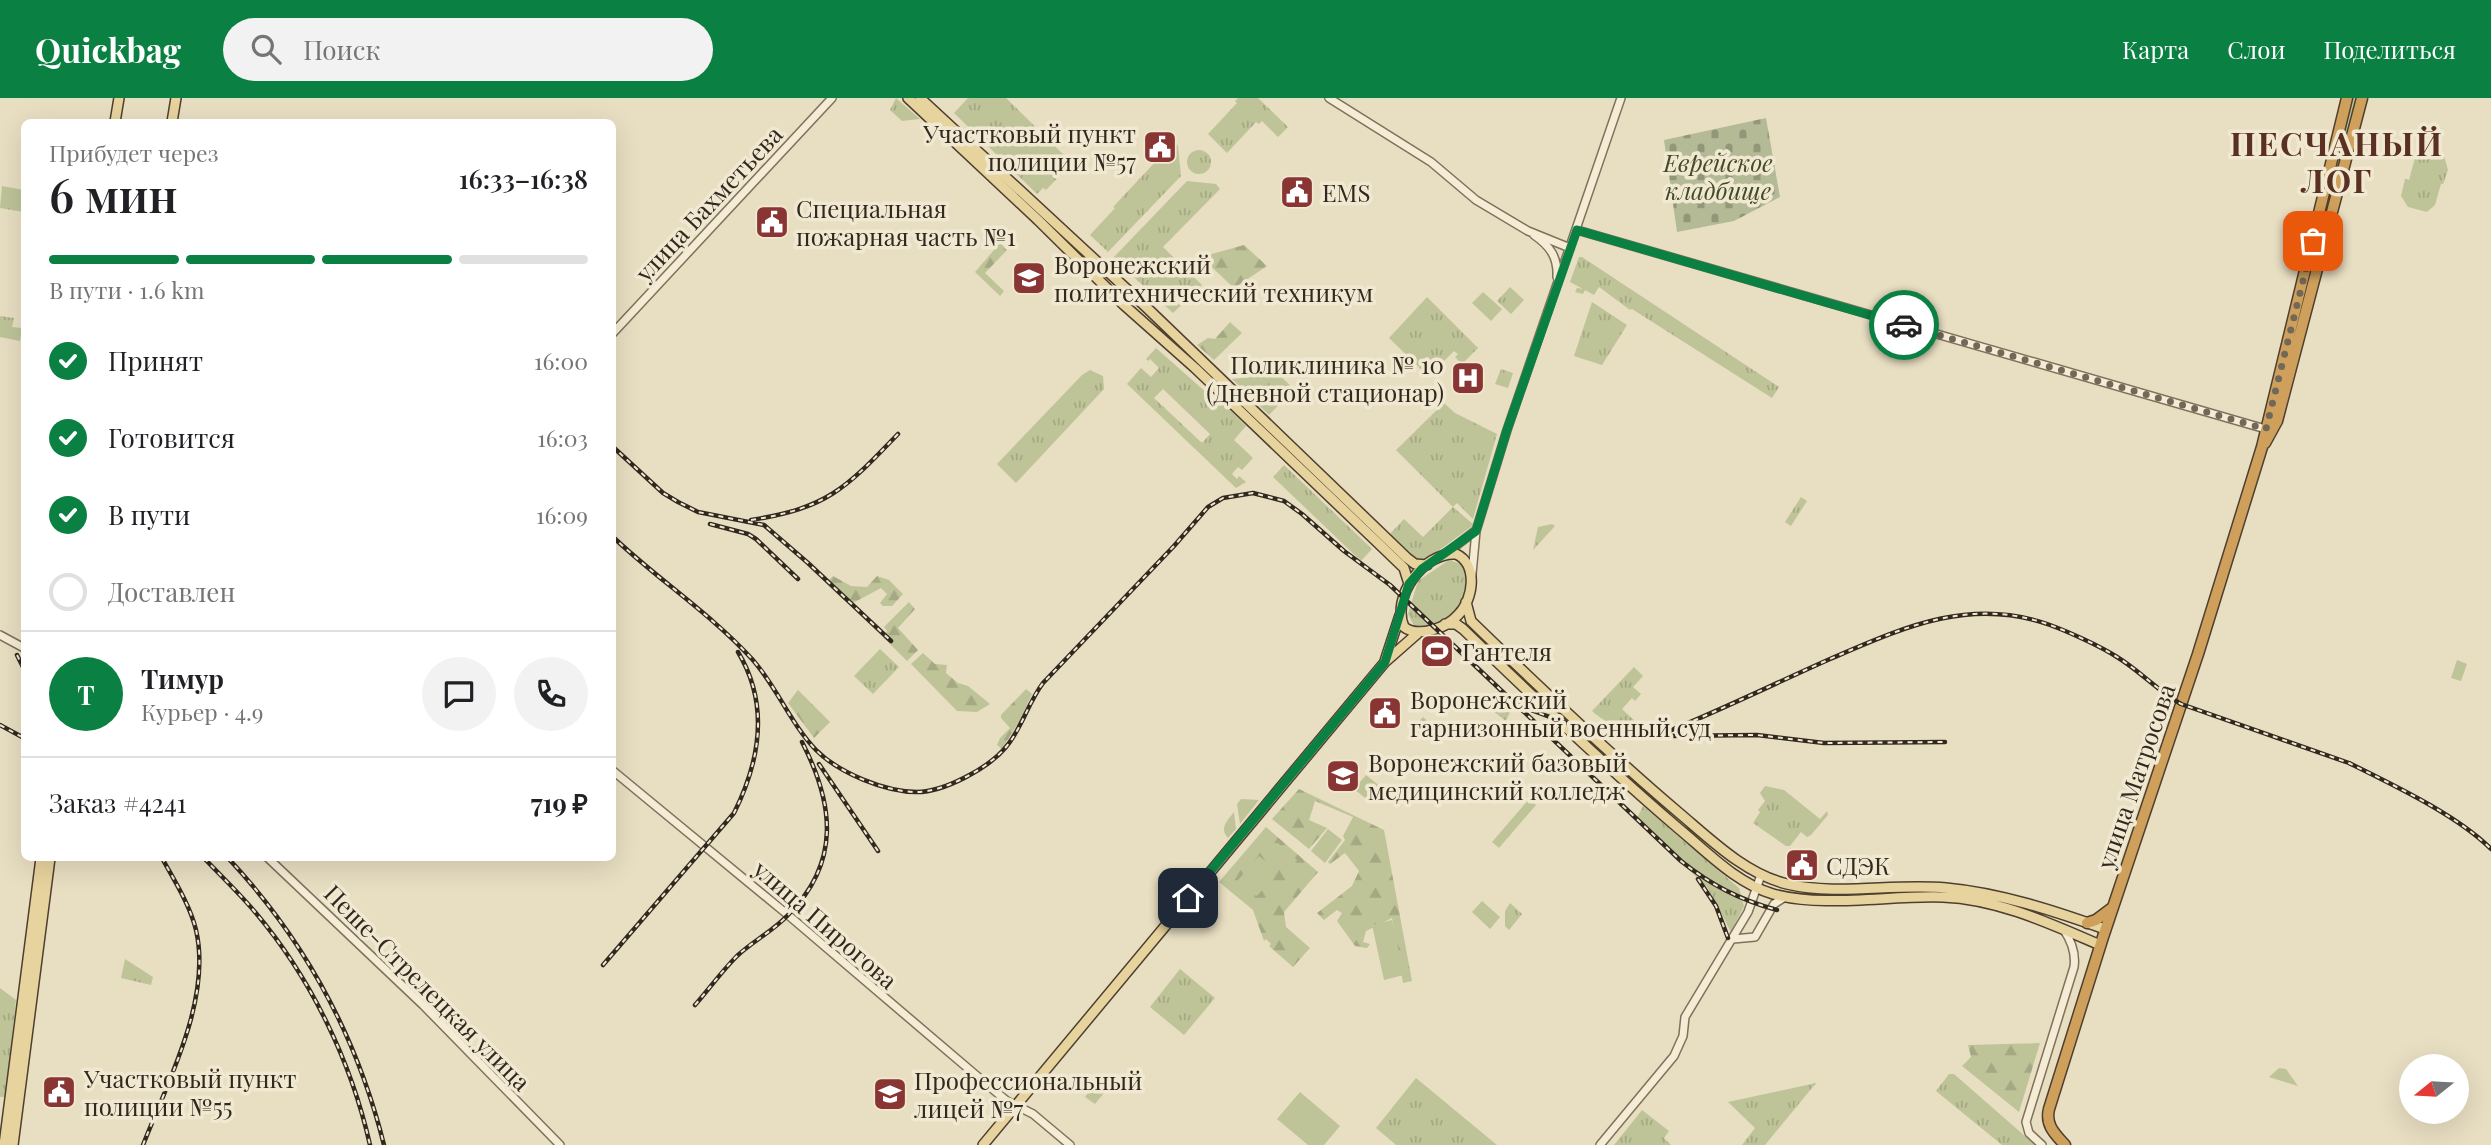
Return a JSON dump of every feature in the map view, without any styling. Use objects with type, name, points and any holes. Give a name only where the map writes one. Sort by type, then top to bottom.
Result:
[{"type":"highway","name":"улица Матросова","points":[[2269,430],[2347,98]]},
{"type":"highway","name":"улица Матросова","points":[[2065,1145],[2053,1131],[2047,1118],[2105,929],[2194,665],[2269,430],[2362,98]]},
{"type":"highway","points":[[2329,170],[2342,174]]},
{"type":"highway","points":[[2087,923],[2112,908]]},
{"type":"main road","points":[[116,119],[119,98]]},
{"type":"main road","points":[[172,119],[176,98]]},
{"type":"main road","points":[[908,98],[1120,302],[1195,368],[1404,568],[1409,584]]},
{"type":"main road","points":[[920,98],[1129,292],[1407,558],[1415,564],[1427,565]]},
{"type":"main road","points":[[1120,302],[1129,292]]},
{"type":"main road","points":[[983,1145],[1385,662],[1418,633],[1445,624],[1459,615],[1466,602],[1472,574],[1466,560],[1461,556],[1444,555],[1427,565],[1409,584],[1385,662]]},
{"type":"main road","points":[[1466,602],[1471,621],[1592,737],[1699,829],[1761,875],[1782,883],[1811,888],[1944,888],[1965,891],[2004,899],[2105,929]]},
{"type":"main road","points":[[1401,613],[1404,627],[1410,632],[1418,633]]},
{"type":"main road","points":[[1445,624],[1456,624],[1463,629],[1591,753],[1715,859],[1756,888],[1784,897],[1811,900],[1944,897],[2002,908],[2064,929],[2100,945]]},
{"type":"main road","points":[[4,1145],[41,861]]},
{"type":"main road","points":[[13,1145],[50,861]]},
{"type":"street","name":"улица Бахметьева","points":[[616,330],[832,98]]},
{"type":"street","points":[[1329,98],[1431,162],[1476,200],[1546,244],[1558,265],[1557,285]]},
{"type":"street","points":[[1472,574],[1476,531],[1507,430],[1621,98]]},
{"type":"street","points":[[1577,230],[2269,430]]},
{"type":"street","points":[[1528,231],[1570,248]]},
{"type":"street","points":[[1444,555],[1476,531]]},
{"type":"street","points":[[0,635],[21,646]]},
{"type":"street","name":"улица Пирогова","points":[[616,773],[792,918],[999,1095],[1033,1114],[1070,1145]]},
{"type":"street","name":"Пеше-Стрелецкая улица","points":[[271,861],[433,1015],[560,1145]]},
{"type":"street","points":[[1600,1145],[1674,1056],[1683,1036],[1685,1017],[1748,912],[1761,875]]},
{"type":"street","points":[[1733,939],[1755,937],[1774,904],[1784,897]]},
{"type":"street","points":[[2042,1145],[2029,1133],[2026,1122],[2076,958],[2072,941],[2064,929]]},
{"type":"street","points":[[2063,1006],[2079,1012]]},
{"type":"green space","points":[[896,98],[920,119],[902,121],[890,110]]},
{"type":"green space","points":[[968,98],[1006,98],[1072,163],[1046,190],[1043,188],[1037,194],[954,113]]},
{"type":"green space","points":[[1238,98],[1258,98],[1288,127],[1278,137],[1262,121],[1259,124],[1256,122],[1227,153],[1208,134],[1237,103],[1235,101]]},
{"type":"green space","points":[[2349,98],[2359,98],[2341,168],[2332,166]]},
{"type":"green space","name":"Еврейское кладбище","points":[[1766,118],[1780,197],[1734,221],[1677,232],[1664,140]]},
{"type":"green space","points":[[1174,142],[1178,146],[1181,176],[1108,252],[1090,235]]},
{"type":"green space","points":[[1199,150],[1208,153],[1211,162],[1208,171],[1199,174],[1190,171],[1187,162],[1190,153]]},
{"type":"green space","points":[[2421,154],[2444,156],[2448,170],[2435,205],[2427,212],[2408,207],[2401,196],[2405,179],[2409,180],[2415,158]]},
{"type":"green space","points":[[1187,181],[1216,184],[1220,189],[1163,247],[1202,285],[1173,313],[1113,258]]},
{"type":"green space","points":[[2,186],[21,189],[21,212],[0,208]]},
{"type":"green space","points":[[1000,243],[1007,250],[985,273],[1004,291],[1000,296],[975,272]]},
{"type":"green space","points":[[1244,245],[1267,266],[1234,288],[1201,257]]},
{"type":"green space","points":[[1579,257],[1779,387],[1772,398],[1630,310],[1599,287],[1594,295],[1585,290],[1583,294],[1575,292],[1577,288],[1583,289],[1570,282]]},
{"type":"green space","points":[[1510,287],[1524,300],[1511,314],[1497,301]]},
{"type":"green space","points":[[1483,292],[1502,309],[1491,321],[1472,303]]},
{"type":"green space","points":[[1427,297],[1478,348],[1462,364],[1455,357],[1458,354],[1454,351],[1439,366],[1443,371],[1436,377],[1430,372],[1427,375],[1389,338]]},
{"type":"green space","points":[[1592,302],[1627,325],[1602,365],[1574,356]]},
{"type":"green space","points":[[0,316],[14,318],[12,327],[21,328],[20,341],[0,337]]},
{"type":"green space","points":[[1230,322],[1242,333],[1214,360],[1197,345],[1208,338],[1215,339]]},
{"type":"green space","points":[[1156,348],[1216,401],[1224,404],[1246,426],[1234,440],[1253,458],[1242,470],[1238,467],[1232,474],[1246,482],[1236,488],[1127,384],[1141,368],[1151,377],[1159,368],[1150,359],[1146,359]],"holes":[[[1163,389],[1210,434],[1202,443],[1154,398]]]},
{"type":"green space","points":[[1501,369],[1513,373],[1508,388],[1495,384]]},
{"type":"green space","points":[[1090,370],[1103,376],[1104,389],[1016,483],[997,464],[1082,375]]},
{"type":"green space","points":[[1278,374],[1294,389],[1269,415],[1232,379]]},
{"type":"green space","points":[[1444,403],[1455,413],[1497,434],[1473,519],[1457,503],[1453,507],[1396,450]]},
{"type":"green space","points":[[1284,465],[1372,549],[1361,561],[1273,477]]},
{"type":"green space","points":[[1801,497],[1807,501],[1791,526],[1785,522]]},
{"type":"green space","points":[[1453,507],[1473,524],[1472,526],[1426,560],[1413,560],[1389,535],[1404,519],[1423,537]]},
{"type":"green space","points":[[1552,524],[1555,526],[1533,550],[1538,527]]},
{"type":"green space","points":[[1449,560],[1464,565],[1467,579],[1463,600],[1451,617],[1420,628],[1414,626],[1408,614],[1418,581]]},
{"type":"green space","points":[[833,576],[851,586],[867,587],[877,576],[889,580],[903,594],[892,606],[883,606],[880,603],[887,594],[881,588],[853,603],[829,580]]},
{"type":"green space","points":[[909,602],[915,609],[898,628],[918,650],[907,661],[883,637],[887,631],[884,627]]},
{"type":"green space","points":[[880,649],[899,667],[873,694],[854,676]]},
{"type":"green space","points":[[923,653],[935,664],[947,665],[946,673],[990,704],[977,712],[957,711],[911,664]]},
{"type":"green space","points":[[2457,660],[2467,664],[2461,681],[2451,678]]},
{"type":"green space","points":[[1634,667],[1643,676],[1633,687],[1641,694],[1635,701],[1632,698],[1622,709],[1636,722],[1624,726],[1607,722],[1592,711]]},
{"type":"green space","points":[[1026,689],[1032,694],[1002,749],[997,745],[1010,728],[1001,715]]},
{"type":"green space","points":[[798,690],[830,722],[814,738],[788,703]]},
{"type":"green space","points":[[1512,705],[1515,708],[1506,721],[1493,711],[1493,707]]},
{"type":"green space","points":[[1423,717],[1432,725],[1422,737],[1413,729]]},
{"type":"green space","points":[[1366,775],[1381,787],[1369,801],[1354,789]]},
{"type":"green space","points":[[1765,786],[1784,790],[1820,819],[1827,811],[1828,815],[1811,835],[1807,837],[1801,832],[1790,846],[1786,846],[1753,823],[1765,801],[1760,793]]},
{"type":"green space","points":[[1299,789],[1384,830],[1412,981],[1403,983],[1392,918],[1366,931],[1363,942],[1370,944],[1367,948],[1355,946],[1337,921],[1342,913],[1337,910],[1324,920],[1317,913],[1352,886],[1359,871],[1345,853],[1330,864],[1328,862],[1345,840],[1343,836],[1353,817],[1315,801],[1309,820],[1327,828],[1309,849],[1272,819]]},
{"type":"green space","points":[[1241,799],[1259,800],[1240,824],[1237,804]]},
{"type":"green space","points":[[1529,799],[1536,805],[1499,848],[1492,842]]},
{"type":"green space","points":[[1643,806],[1739,888],[1744,906],[1731,932],[1707,887],[1636,820]]},
{"type":"green space","points":[[1234,812],[1236,829],[1228,838],[1224,828]]},
{"type":"green space","points":[[1266,827],[1318,872],[1284,912],[1286,927],[1310,948],[1293,967],[1269,946],[1271,944],[1266,939],[1264,941],[1253,910],[1219,882]]},
{"type":"green space","points":[[1328,829],[1342,840],[1325,863],[1311,851]]},
{"type":"green space","points":[[1278,843],[1297,860],[1290,872],[1285,873],[1265,855],[1272,844]]},
{"type":"green space","points":[[1259,856],[1278,872],[1257,896],[1238,880]]},
{"type":"green space","points":[[1482,901],[1500,917],[1490,929],[1472,912]]},
{"type":"green space","points":[[1510,903],[1522,914],[1509,930],[1505,926],[1505,911]]},
{"type":"green space","points":[[1392,920],[1404,975],[1384,980],[1372,925]]},
{"type":"green space","points":[[125,959],[153,977],[151,985],[121,978]]},
{"type":"green space","points":[[1180,969],[1215,998],[1184,1035],[1150,1007]]},
{"type":"green space","points":[[0,988],[16,1000],[6,1097],[0,1097]]},
{"type":"green space","points":[[2040,1043],[2019,1112],[1962,1066],[1971,1057],[1968,1045]]},
{"type":"green space","points":[[2279,1068],[2286,1069],[2298,1086],[2269,1077]]},
{"type":"green space","points":[[1949,1074],[1954,1074],[2035,1145],[2002,1145],[1936,1091]]},
{"type":"green space","points":[[1416,1078],[1497,1145],[1396,1145],[1376,1128]]},
{"type":"green space","points":[[1098,1080],[1108,1088],[1095,1104],[1085,1097]]},
{"type":"green space","points":[[1816,1083],[1765,1145],[1742,1145],[1755,1128],[1728,1102]]},
{"type":"green space","points":[[1300,1092],[1340,1126],[1324,1145],[1308,1145],[1277,1119]]},
{"type":"green space","points":[[1642,1110],[1669,1131],[1664,1138],[1671,1145],[1614,1145]]},
{"type":"railway","points":[[751,520],[799,509],[834,493],[864,469],[898,434]]},
{"type":"railway","points":[[616,450],[663,493],[678,502],[698,512],[764,525],[891,641]]},
{"type":"railway","points":[[616,540],[736,642],[769,681],[816,750],[837,766],[863,780],[891,789],[917,792],[940,788],[989,763],[1006,747],[1043,683],[1208,507],[1223,498],[1253,493],[1284,501],[1302,514],[1344,551],[1390,585],[1507,696],[1531,710],[1585,730],[1640,736],[1669,731],[1830,659],[1910,627],[1964,615],[2021,617],[2058,628],[2102,648],[2181,704],[2349,763],[2443,813],[2491,849]]},
{"type":"railway","points":[[710,524],[748,534],[798,579]]},
{"type":"railway","points":[[603,965],[734,813],[743,793],[755,753],[758,713],[755,692],[738,652]]},
{"type":"railway","points":[[17,655],[21,663]]},
{"type":"railway","points":[[1521,709],[1681,861],[1726,891],[1777,910]]},
{"type":"railway","points":[[0,725],[21,736]]},
{"type":"railway","points":[[1668,736],[1757,735],[1824,743],[1945,742]]},
{"type":"railway","points":[[695,1005],[737,956],[788,915],[805,895],[817,874],[827,832],[826,810],[813,765],[802,742]]},
{"type":"railway","points":[[819,764],[878,851]]},
{"type":"railway","points":[[143,1145],[185,1039],[198,984],[196,930],[186,902],[164,861]]},
{"type":"railway","points":[[207,861],[255,912],[294,964],[311,993],[352,1082],[370,1145]]},
{"type":"railway","points":[[231,861],[281,922],[324,991],[359,1066],[384,1145]]},
{"type":"railway","points":[[1698,879],[1716,906],[1728,938]]},
{"type":"way so far","points":[[1904,325],[2266,429],[2313,241]]},
{"type":"place","name":"Участковый пункт полиции №57","points":[[1160,147]]},
{"type":"place","name":"EMS","points":[[1297,192]]},
{"type":"place","name":"Специальная пожарная часть №1","points":[[772,222]]},
{"type":"place","name":"Воронежский политехнический техникум","points":[[1029,278]]},
{"type":"place","name":"Поликлиника № 10 (Дневной стационар)","points":[[1468,378]]},
{"type":"place","name":"Гантеля","points":[[1437,651]]},
{"type":"place","name":"Воронежский гарнизонный военный суд","points":[[1385,713]]},
{"type":"place","name":"Воронежский базовый медицинский колледж","points":[[1343,776]]},
{"type":"place","name":"СДЭК","points":[[1802,865]]},
{"type":"place","name":"Участковый пункт полиции №55","points":[[59,1092]]},
{"type":"place","name":"Профессиональный лицей №7","points":[[890,1094]]},
{"type":"district","name":"ПЕСЧАНЫЙ ЛОГ","points":[[2337,160]]},
{"type":"route","points":[[1188,898],[1385,662],[1413,578],[1476,531],[1507,430],[1577,230],[1904,325]]}]
